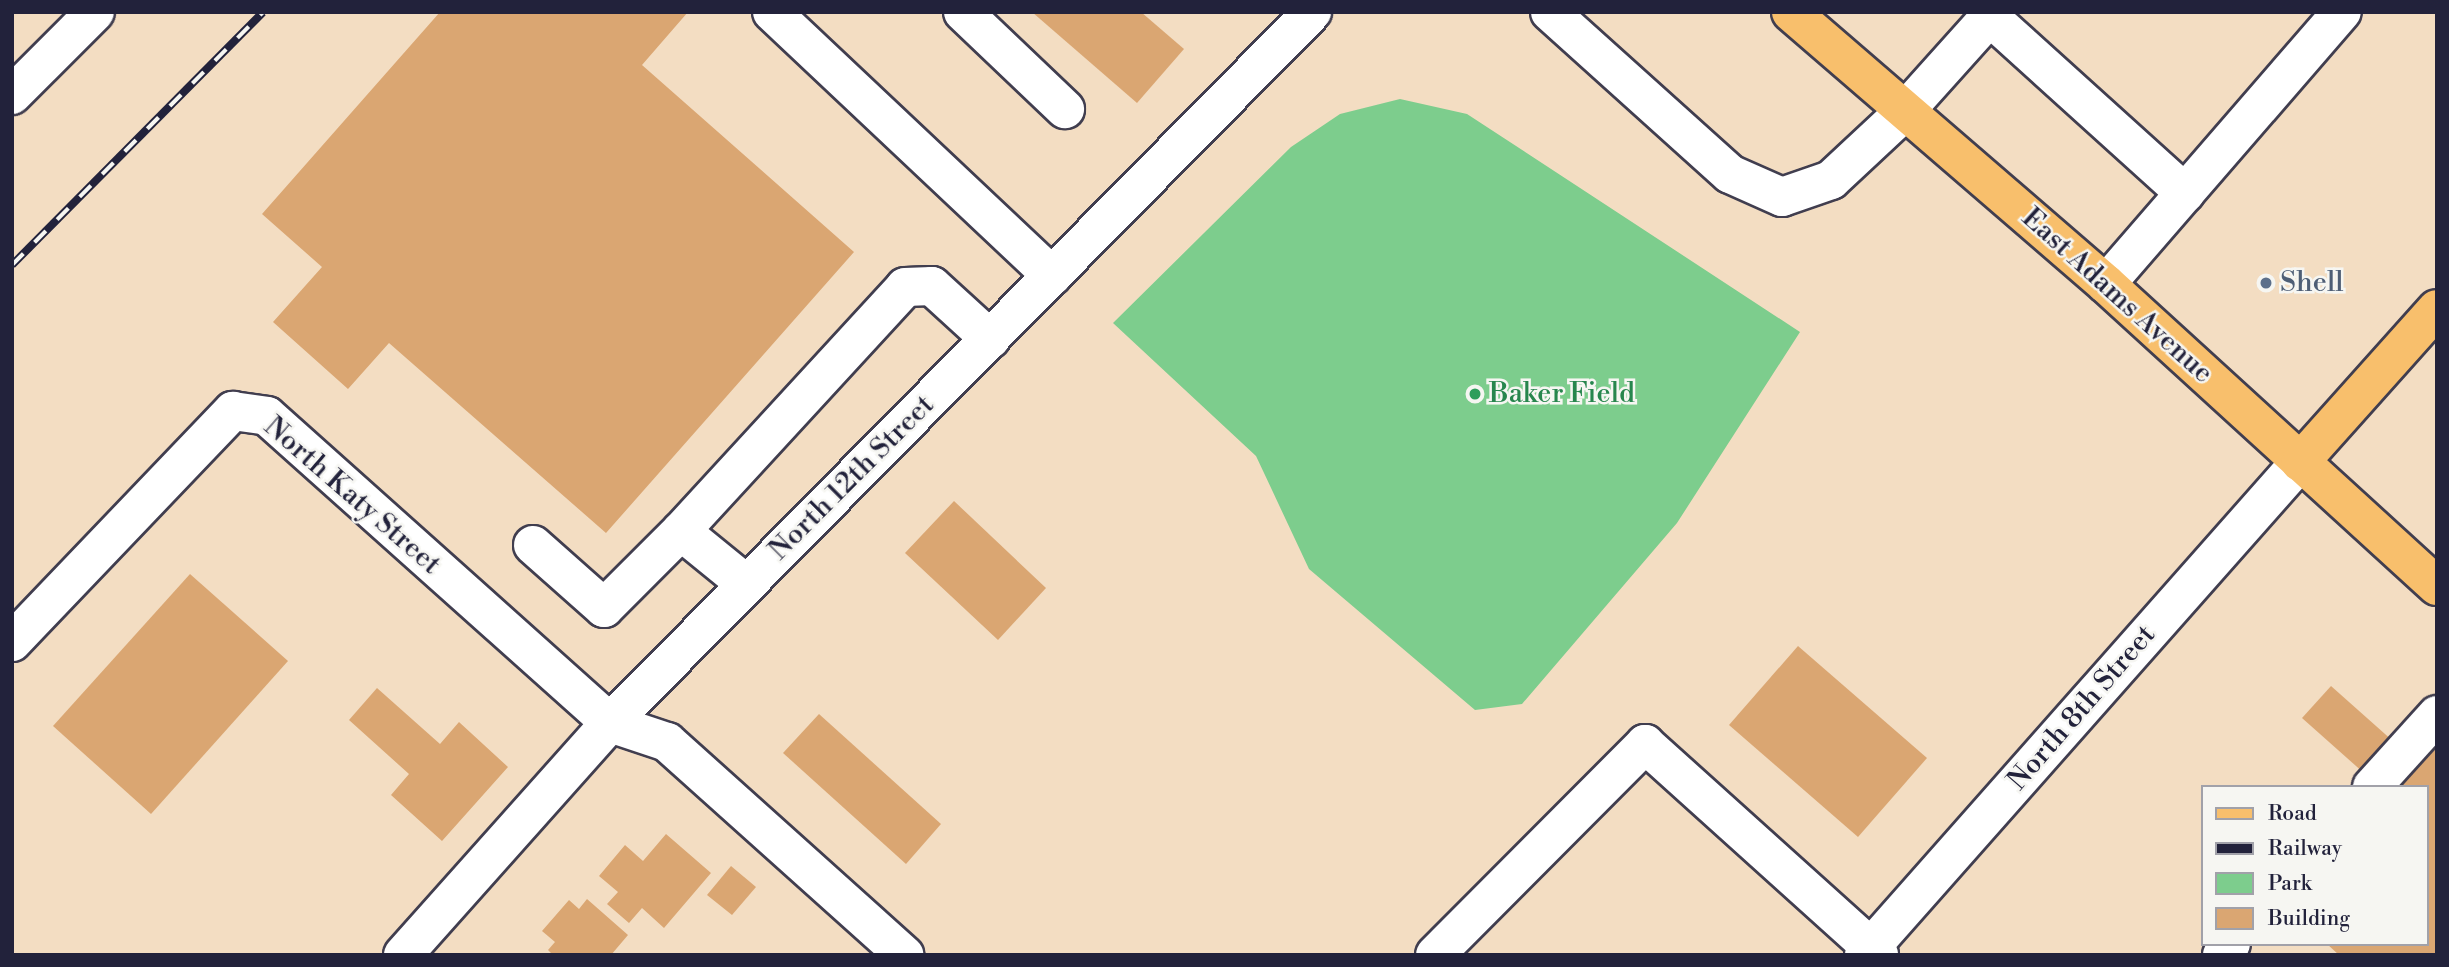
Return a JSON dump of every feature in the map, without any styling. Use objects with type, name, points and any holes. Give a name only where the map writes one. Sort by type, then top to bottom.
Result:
[{"type":"main road","name":"East Adams Avenue","points":[[1791,12],[2106,284],[2437,586]]},
{"type":"main road","points":[[2300,462],[2437,309]]},
{"type":"street","points":[[12,95],[95,12]]},
{"type":"street","points":[[772,12],[1052,276]]},
{"type":"street","points":[[962,12],[1065,109]]},
{"type":"street","name":"North 12th Street","points":[[403,955],[610,723],[1312,12]]},
{"type":"street","points":[[1550,12],[1730,174],[1782,197],[1831,180],[1906,110],[1992,15],[2185,193]]},
{"type":"street","points":[[2106,284],[2342,12]]},
{"type":"street","points":[[533,545],[604,608],[681,531],[905,287],[932,286],[990,339]]},
{"type":"street","name":"North Katy Street","points":[[12,642],[233,411],[267,416],[610,723]]},
{"type":"street","name":"North 8th Street","points":[[1871,952],[2300,462]]},
{"type":"street","points":[[681,531],[746,584]]},
{"type":"street","points":[[2374,785],[2437,715]]},
{"type":"street","points":[[610,723],[667,742],[904,955]]},
{"type":"street","points":[[1435,955],[1645,744],[1871,952]]},
{"type":"green space","name":"Baker Field","points":[[1400,99],[1467,114],[1800,332],[1677,523],[1522,704],[1475,710],[1309,569],[1256,456],[1113,323],[1291,147],[1340,114]]},
{"type":"building","points":[[440,12],[688,12],[642,65],[854,252],[606,533],[389,343],[348,389],[273,322],[322,267],[262,214]]},
{"type":"building","points":[[1032,12],[1141,12],[1184,49],[1137,103]]},
{"type":"building","points":[[954,501],[1046,588],[998,640],[905,553]]},
{"type":"building","points":[[190,574],[288,661],[151,814],[53,726]]},
{"type":"building","points":[[1798,646],[1927,758],[1858,837],[1729,725]]},
{"type":"building","points":[[2331,686],[2394,742],[2365,774],[2302,718]]},
{"type":"building","points":[[377,688],[440,744],[459,722],[508,767],[442,841],[391,795],[409,774],[349,720]]},
{"type":"building","points":[[819,714],[941,824],[906,864],[783,753]]},
{"type":"building","points":[[2437,745],[2437,955],[2339,955],[2329,946],[2428,946],[2428,785],[2402,785]]},
{"type":"building","points":[[666,834],[711,873],[664,928],[642,908],[629,923],[607,904],[618,892],[599,876],[625,845],[643,861]]},
{"type":"building","points":[[731,866],[756,887],[732,915],[707,895]]},
{"type":"building","points":[[587,899],[628,935],[611,955],[553,955],[548,950],[555,942],[542,931],[569,900],[579,909]]},
{"type":"railway","points":[[12,265],[263,12]]},
{"type":"place","name":"Shell","points":[[2266,283]]},
{"type":"place","name":"Baker Field","points":[[1475,394]]}]
